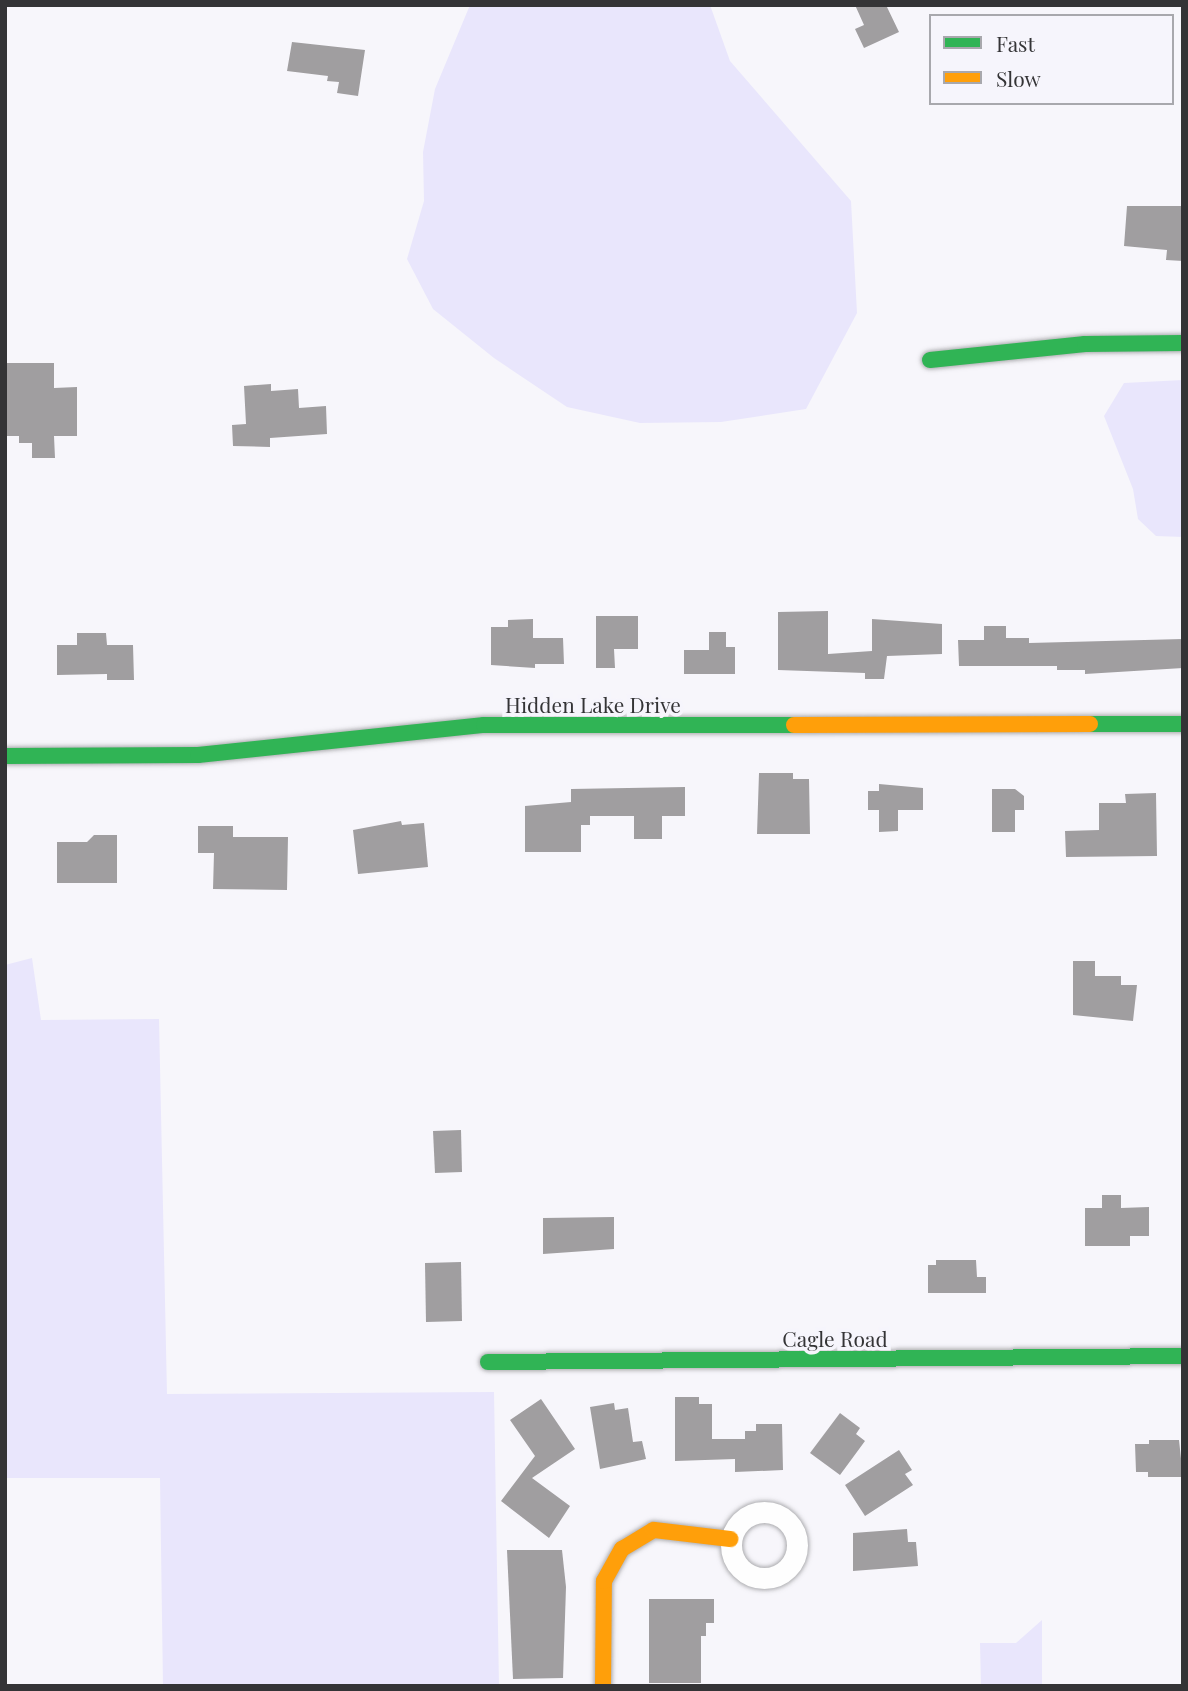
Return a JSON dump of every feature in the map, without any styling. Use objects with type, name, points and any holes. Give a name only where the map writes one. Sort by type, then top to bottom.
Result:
[{"type":"street","points":[[930,360],[1085,344],[1183,343]]},
{"type":"street","name":"Hidden Lake Drive","points":[[5,756],[198,755],[484,725],[1183,724]]},
{"type":"street","name":"Cagle Road","points":[[488,1362],[1183,1356]]},
{"type":"street","points":[[603,1686],[604,1581],[622,1549],[654,1530],[730,1539]]},
{"type":"shaded area","points":[[470,5],[710,5],[730,61],[851,201],[857,313],[806,409],[721,422],[640,423],[567,407],[494,358],[433,309],[407,259],[424,201],[423,152],[435,89]]},
{"type":"shaded area","points":[[1183,380],[1183,537],[1156,536],[1138,519],[1133,489],[1104,416],[1124,383]]},
{"type":"shaded area","points":[[32,958],[41,1020],[159,1019],[167,1394],[494,1392],[499,1686],[163,1686],[160,1478],[5,1478],[5,965]]},
{"type":"shaded area","points":[[1042,1620],[1042,1686],[981,1686],[980,1643],[1016,1643]]},
{"type":"building","points":[[855,5],[886,5],[899,32],[864,48],[855,29],[864,25]]},
{"type":"building","points":[[292,42],[365,50],[358,96],[337,93],[339,82],[327,81],[328,76],[287,71]]},
{"type":"building","points":[[1127,206],[1183,206],[1183,261],[1166,260],[1167,250],[1124,246]]},
{"type":"building","points":[[5,363],[54,363],[54,388],[77,387],[77,436],[54,436],[55,458],[32,458],[32,443],[19,443],[19,436],[5,436]]},
{"type":"building","points":[[271,384],[271,391],[298,389],[299,408],[326,406],[327,434],[270,438],[270,447],[233,446],[232,425],[246,424],[244,386]]},
{"type":"building","points":[[828,611],[828,654],[872,651],[872,619],[942,624],[942,654],[887,656],[884,679],[865,679],[865,673],[778,670],[778,612]]},
{"type":"building","points":[[596,616],[638,616],[638,649],[614,649],[615,668],[596,668]]},
{"type":"building","points":[[533,619],[533,638],[563,638],[564,664],[535,664],[535,668],[491,665],[491,627],[508,627],[508,620]]},
{"type":"building","points":[[984,626],[1006,626],[1006,638],[1029,638],[1029,643],[1183,639],[1183,668],[1085,674],[1085,670],[1057,670],[1057,666],[959,666],[958,640],[984,640]]},
{"type":"building","points":[[709,632],[726,632],[726,647],[735,647],[735,674],[684,674],[684,650],[709,650]]},
{"type":"building","points":[[77,633],[106,633],[107,645],[133,645],[134,680],[107,680],[107,674],[57,675],[57,645],[77,645]]},
{"type":"building","points":[[759,773],[793,773],[793,779],[809,779],[810,834],[757,834]]},
{"type":"building","points":[[879,784],[923,788],[923,810],[898,810],[898,831],[879,832],[879,810],[868,810],[868,791],[879,791]]},
{"type":"building","points":[[685,787],[685,816],[662,816],[662,839],[634,839],[634,816],[590,816],[590,825],[581,825],[581,852],[525,852],[525,806],[571,802],[571,789]]},
{"type":"building","points":[[992,789],[1015,789],[1024,796],[1024,810],[1015,810],[1015,832],[992,832]]},
{"type":"building","points":[[1156,793],[1157,856],[1066,857],[1065,831],[1099,830],[1099,803],[1126,803],[1125,794]]},
{"type":"building","points":[[401,821],[402,825],[424,823],[428,867],[358,874],[353,830]]},
{"type":"building","points":[[198,826],[233,826],[233,837],[288,837],[287,890],[213,889],[214,853],[198,853]]},
{"type":"building","points":[[94,835],[117,835],[117,883],[57,883],[57,842],[87,842]]},
{"type":"building","points":[[1073,961],[1095,961],[1095,976],[1121,976],[1121,985],[1137,985],[1133,1021],[1073,1015]]},
{"type":"building","points":[[461,1130],[462,1172],[435,1173],[433,1131]]},
{"type":"building","points":[[1102,1195],[1121,1195],[1121,1208],[1149,1207],[1149,1236],[1130,1236],[1130,1246],[1085,1246],[1085,1208],[1102,1208]]},
{"type":"building","points":[[614,1217],[614,1249],[543,1254],[543,1218]]},
{"type":"building","points":[[936,1260],[976,1260],[977,1277],[986,1277],[986,1293],[928,1293],[928,1265],[936,1265]]},
{"type":"building","points":[[461,1262],[462,1321],[426,1322],[425,1263]]},
{"type":"building","points":[[675,1397],[699,1397],[699,1404],[712,1404],[712,1439],[745,1439],[745,1431],[756,1431],[756,1424],[782,1424],[783,1470],[735,1472],[735,1459],[675,1461]]},
{"type":"building","points":[[541,1399],[575,1449],[532,1478],[570,1506],[549,1538],[501,1501],[535,1456],[510,1420]]},
{"type":"building","points":[[614,1403],[615,1410],[628,1408],[633,1442],[642,1441],[646,1459],[600,1469],[590,1407]]},
{"type":"building","points":[[840,1413],[860,1428],[856,1434],[865,1441],[840,1475],[810,1453]]},
{"type":"building","points":[[1149,1440],[1179,1440],[1183,1477],[1148,1477],[1148,1472],[1136,1472],[1135,1444],[1149,1444]]},
{"type":"building","points":[[899,1450],[912,1470],[905,1474],[913,1485],[865,1516],[845,1485]]},
{"type":"building","points":[[907,1529],[908,1542],[916,1542],[918,1566],[853,1571],[853,1533]]},
{"type":"building","points":[[507,1550],[562,1550],[566,1587],[563,1678],[513,1679]]},
{"type":"building","points":[[649,1599],[714,1599],[714,1623],[706,1623],[706,1636],[701,1636],[701,1683],[649,1683]]},
{"type":"traffic: fast","points":[[930,360],[1085,344],[1183,343]]},
{"type":"traffic: fast","points":[[1090,724],[1183,724]]},
{"type":"traffic: fast","points":[[5,756],[198,755],[484,725],[794,725]]},
{"type":"traffic: fast","points":[[488,1362],[1183,1356]]},
{"type":"traffic: slow","points":[[794,725],[1090,724]]},
{"type":"traffic: slow","points":[[603,1686],[604,1581],[622,1549],[654,1530],[730,1539]]}]
